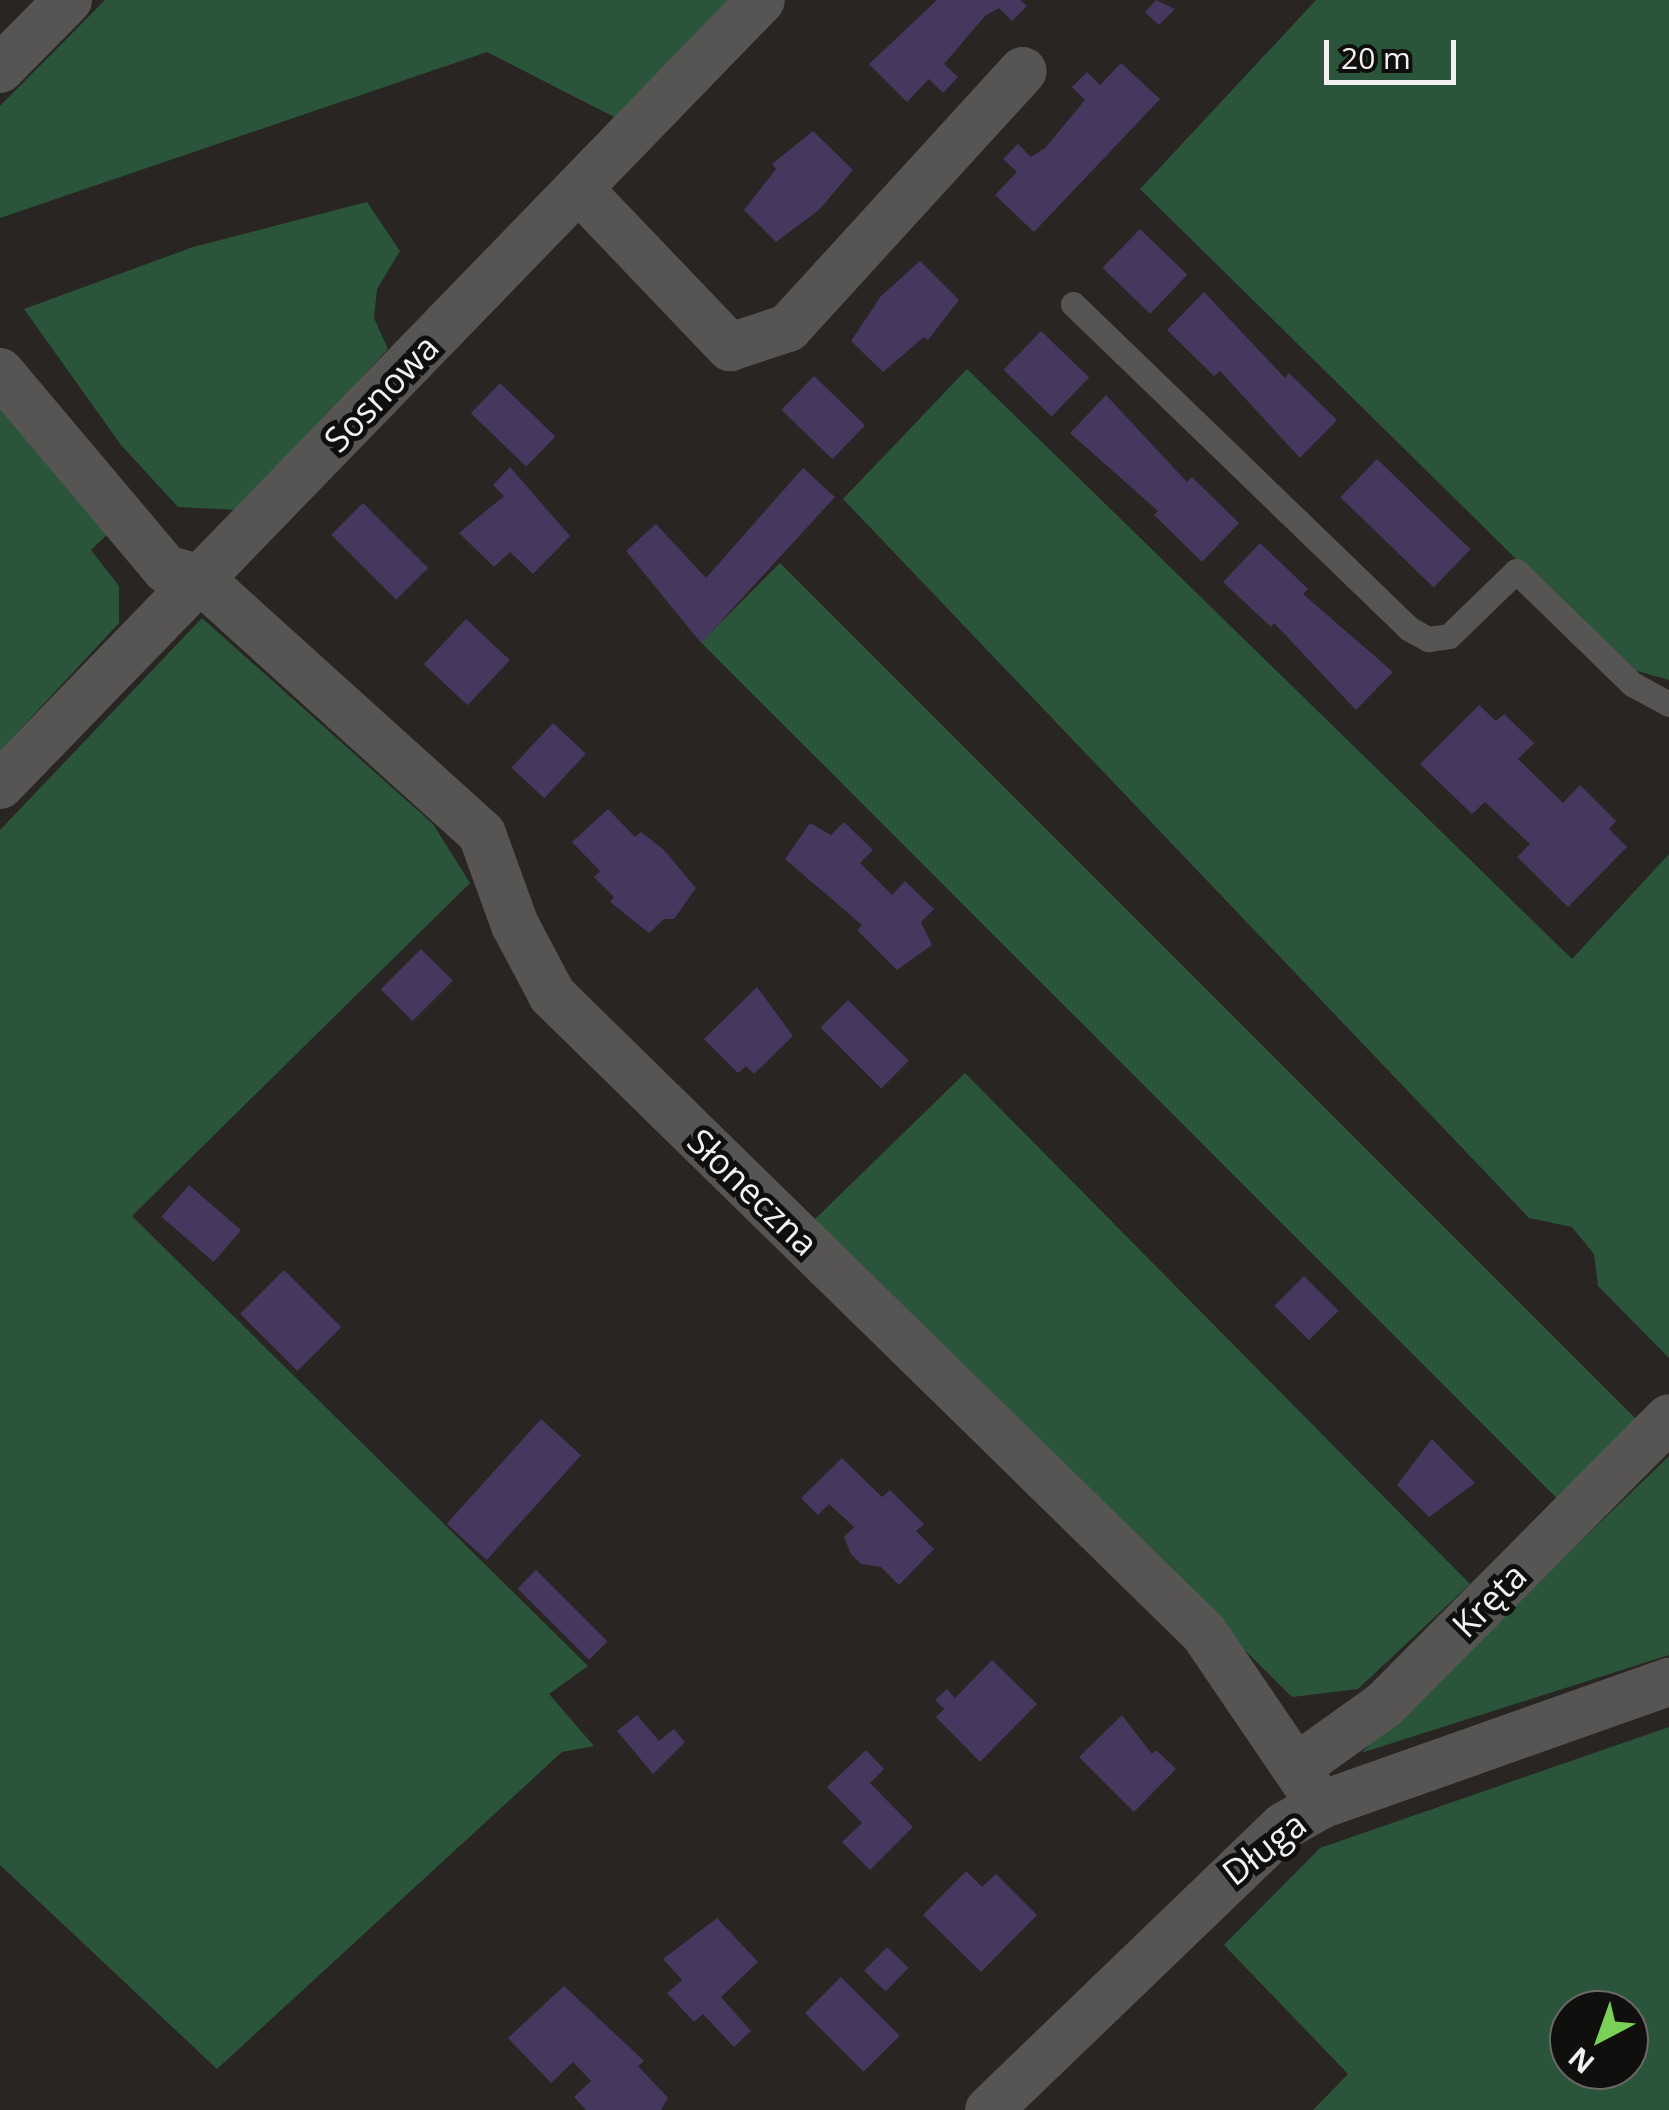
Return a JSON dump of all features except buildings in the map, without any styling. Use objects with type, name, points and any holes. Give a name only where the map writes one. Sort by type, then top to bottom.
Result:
[{"type":"street","points":[[0,68],[68,0]]},
{"type":"street","name":"Sosnowa","points":[[0,784],[761,0]]},
{"type":"street","points":[[579,189],[730,347],[788,328],[1024,71]]},
{"type":"street","name":"Słoneczna","points":[[0,372],[166,569],[200,579],[482,834],[515,925],[552,994],[1204,1633],[1309,1786]]},
{"type":"street","name":"Kręta","points":[[1309,1786],[1669,1418]]},
{"type":"street","name":"Długa","points":[[989,2110],[1222,1879],[1309,1786],[1669,1682]]},
{"type":"lane","points":[[1073,304],[1408,628],[1428,640],[1448,636],[1516,571],[1632,684],[1669,704]]},
{"type":"green space","points":[[105,0],[736,0],[620,120],[487,52],[0,218],[0,106]]},
{"type":"green space","points":[[1316,0],[1669,0],[1669,680],[1627,668],[1140,189]]},
{"type":"green space","points":[[367,202],[400,251],[377,289],[374,318],[388,349],[239,510],[178,507],[121,445],[24,309],[193,247]]},
{"type":"green space","points":[[967,369],[1572,959],[1669,854],[1669,1358],[1598,1286],[1594,1254],[1572,1227],[1529,1218],[843,499]]},
{"type":"green space","points":[[0,404],[108,534],[91,550],[119,586],[119,623],[0,751]]},
{"type":"green space","points":[[780,563],[1638,1421],[1559,1500],[701,642]]},
{"type":"green space","points":[[202,618],[433,824],[470,883],[132,1216],[588,1666],[549,1694],[594,1746],[562,1752],[217,2069],[0,1865],[0,830]]},
{"type":"green space","points":[[965,1073],[1470,1584],[1358,1689],[1292,1697],[813,1221]]},
{"type":"green space","points":[[1669,1456],[1669,1655],[1361,1753]]},
{"type":"green space","points":[[1669,1727],[1669,2110],[1313,2110],[1348,2074],[1224,1945],[1320,1848]]}]
